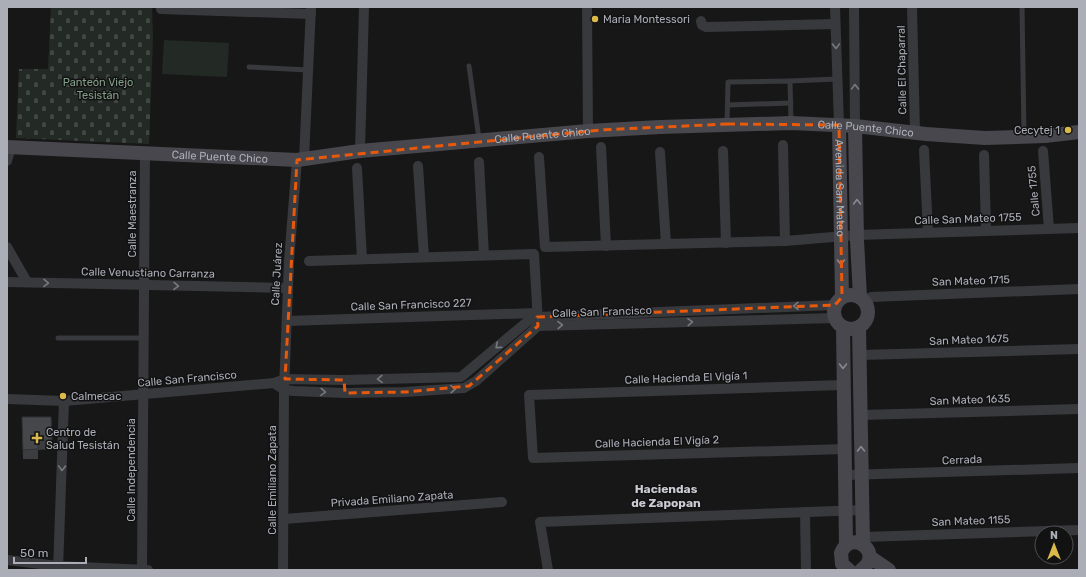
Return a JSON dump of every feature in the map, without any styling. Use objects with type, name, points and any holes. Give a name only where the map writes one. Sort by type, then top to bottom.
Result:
[{"type":"main road","name":"Calle Puente Chico","points":[[9,147],[300,160],[360,152],[479,140],[588,131],[727,124],[792,123],[838,125],[986,138],[1079,132]]},
{"type":"main road","name":"Avenida San Mateo","points":[[838,125],[841,236],[839,312],[844,385],[846,511],[846,545],[841,553],[840,559],[842,564],[849,570]]},
{"type":"main road","name":"Avenida San Mateo","points":[[855,126],[857,235],[862,298],[868,305],[869,312],[868,318],[864,324],[859,327]]},
{"type":"main road","points":[[840,220],[857,220]]},
{"type":"main road","points":[[861,570],[868,562],[862,510],[859,327],[851,329],[839,312],[851,294],[862,298]]},
{"type":"main road","points":[[844,409],[861,412]]},
{"type":"main road","points":[[846,545],[855,542],[865,546],[889,570]]},
{"type":"street","points":[[360,152],[364,7]]},
{"type":"street","points":[[587,7],[588,131]]},
{"type":"street","name":"Avenida San Mateo","points":[[835,7],[838,125]]},
{"type":"street","name":"Avenida San Mateo","points":[[854,7],[855,126]]},
{"type":"street","name":"Calle El Chaparral","points":[[912,7],[915,132]]},
{"type":"street","points":[[161,9],[311,11]]},
{"type":"street","name":"Calle Juárez","points":[[284,390],[288,288],[308,70],[311,11]]},
{"type":"street","points":[[701,21],[702,25],[706,27],[835,24]]},
{"type":"street","points":[[783,145],[785,241]]},
{"type":"street","points":[[7,161],[9,147]]},
{"type":"street","points":[[601,148],[606,246]]},
{"type":"street","points":[[924,150],[928,232]]},
{"type":"street","points":[[723,151],[726,243]]},
{"type":"street","name":"Calle 1755","points":[[1043,151],[1049,229]]},
{"type":"street","points":[[660,152],[666,244]]},
{"type":"street","name":"Calle Maestranza","points":[[143,395],[145,153]]},
{"type":"street","points":[[984,155],[986,230]]},
{"type":"street","name":"Calle San Mateo 1755","points":[[539,157],[545,247],[785,241],[857,235],[1079,228]]},
{"type":"street","points":[[479,162],[484,255]]},
{"type":"street","points":[[418,166],[424,257]]},
{"type":"street","points":[[357,168],[362,259]]},
{"type":"street","points":[[7,247],[27,282]]},
{"type":"street","points":[[309,261],[534,254],[537,319]]},
{"type":"street","name":"Calle Venustiano Carranza","points":[[7,282],[288,288]]},
{"type":"street","name":"San Mateo 1715","points":[[862,298],[1079,289]]},
{"type":"street","name":"Calle San Francisco","points":[[7,399],[64,401],[274,383],[285,379],[344,380],[461,377],[528,321],[537,319],[839,312]]},
{"type":"street","name":"Calle San Francisco","points":[[470,386],[537,319]]},
{"type":"street","name":"Calle San Francisco 227","points":[[287,321],[537,319]]},
{"type":"street","name":"San Mateo 1675","points":[[860,355],[1079,349]]},
{"type":"street","points":[[274,383],[284,390],[345,393],[405,392],[464,388],[470,386],[461,377]]},
{"type":"street","points":[[404,378],[405,392]]},
{"type":"street","points":[[344,380],[345,393]]},
{"type":"street","name":"Calle Hacienda El Vigía 1","points":[[529,395],[844,385]]},
{"type":"street","name":"Calle Emiliano Zapata","points":[[283,570],[284,390]]},
{"type":"street","name":"Calle Independencia","points":[[142,570],[143,395]]},
{"type":"street","name":"Calle Hacienda El Vigía 2","points":[[529,395],[533,458],[845,449]]},
{"type":"street","points":[[58,568],[64,401]]},
{"type":"street","name":"San Mateo 1635","points":[[861,412],[1079,409]]},
{"type":"street","name":"Cerrada","points":[[845,475],[1079,468]]},
{"type":"street","name":"Privada Emiliano Zapata","points":[[284,519],[502,502]]},
{"type":"street","points":[[548,570],[540,522],[862,510]]},
{"type":"street","points":[[805,512],[806,570]]},
{"type":"street","name":"San Mateo 1155","points":[[865,546],[1079,530]]},
{"type":"street","points":[[7,560],[58,568],[148,570]]},
{"type":"lane","points":[[1022,7],[1024,136]]},
{"type":"lane","points":[[469,66],[479,140]]},
{"type":"lane","points":[[249,67],[308,70]]},
{"type":"lane","points":[[727,124],[728,82],[837,79]]},
{"type":"lane","points":[[790,81],[792,123]]},
{"type":"lane","points":[[728,105],[791,102]]},
{"type":"lane","points":[[58,338],[143,338]]},
{"type":"highlighted area","points":[[727,124],[839,125],[842,297],[835,305],[537,317],[538,326],[469,386],[405,392],[345,393],[344,380],[285,379],[297,160],[600,130]]},
{"type":"green space","name":"Panteón Viejo Tesistán","points":[[51,7],[152,7],[153,38],[149,144],[16,138],[19,69],[48,69]]},
{"type":"green space","points":[[164,40],[229,43],[227,77],[162,74]]},
{"type":"building","name":"Centro de Salud Tesistán","points":[[22,417],[51,417],[52,440],[38,440],[38,449],[23,450]]},
{"type":"place","name":"Maria Montessori","points":[[595,19]]},
{"type":"place","name":"Cecytej 1","points":[[1068,130]]},
{"type":"place","name":"Calmecac","points":[[63,396]]},
{"type":"place","name":"Centro de Salud Tesistán","points":[[37,438]]},
{"type":"district","name":"Haciendas de Zapopan","points":[[666,496]]}]
